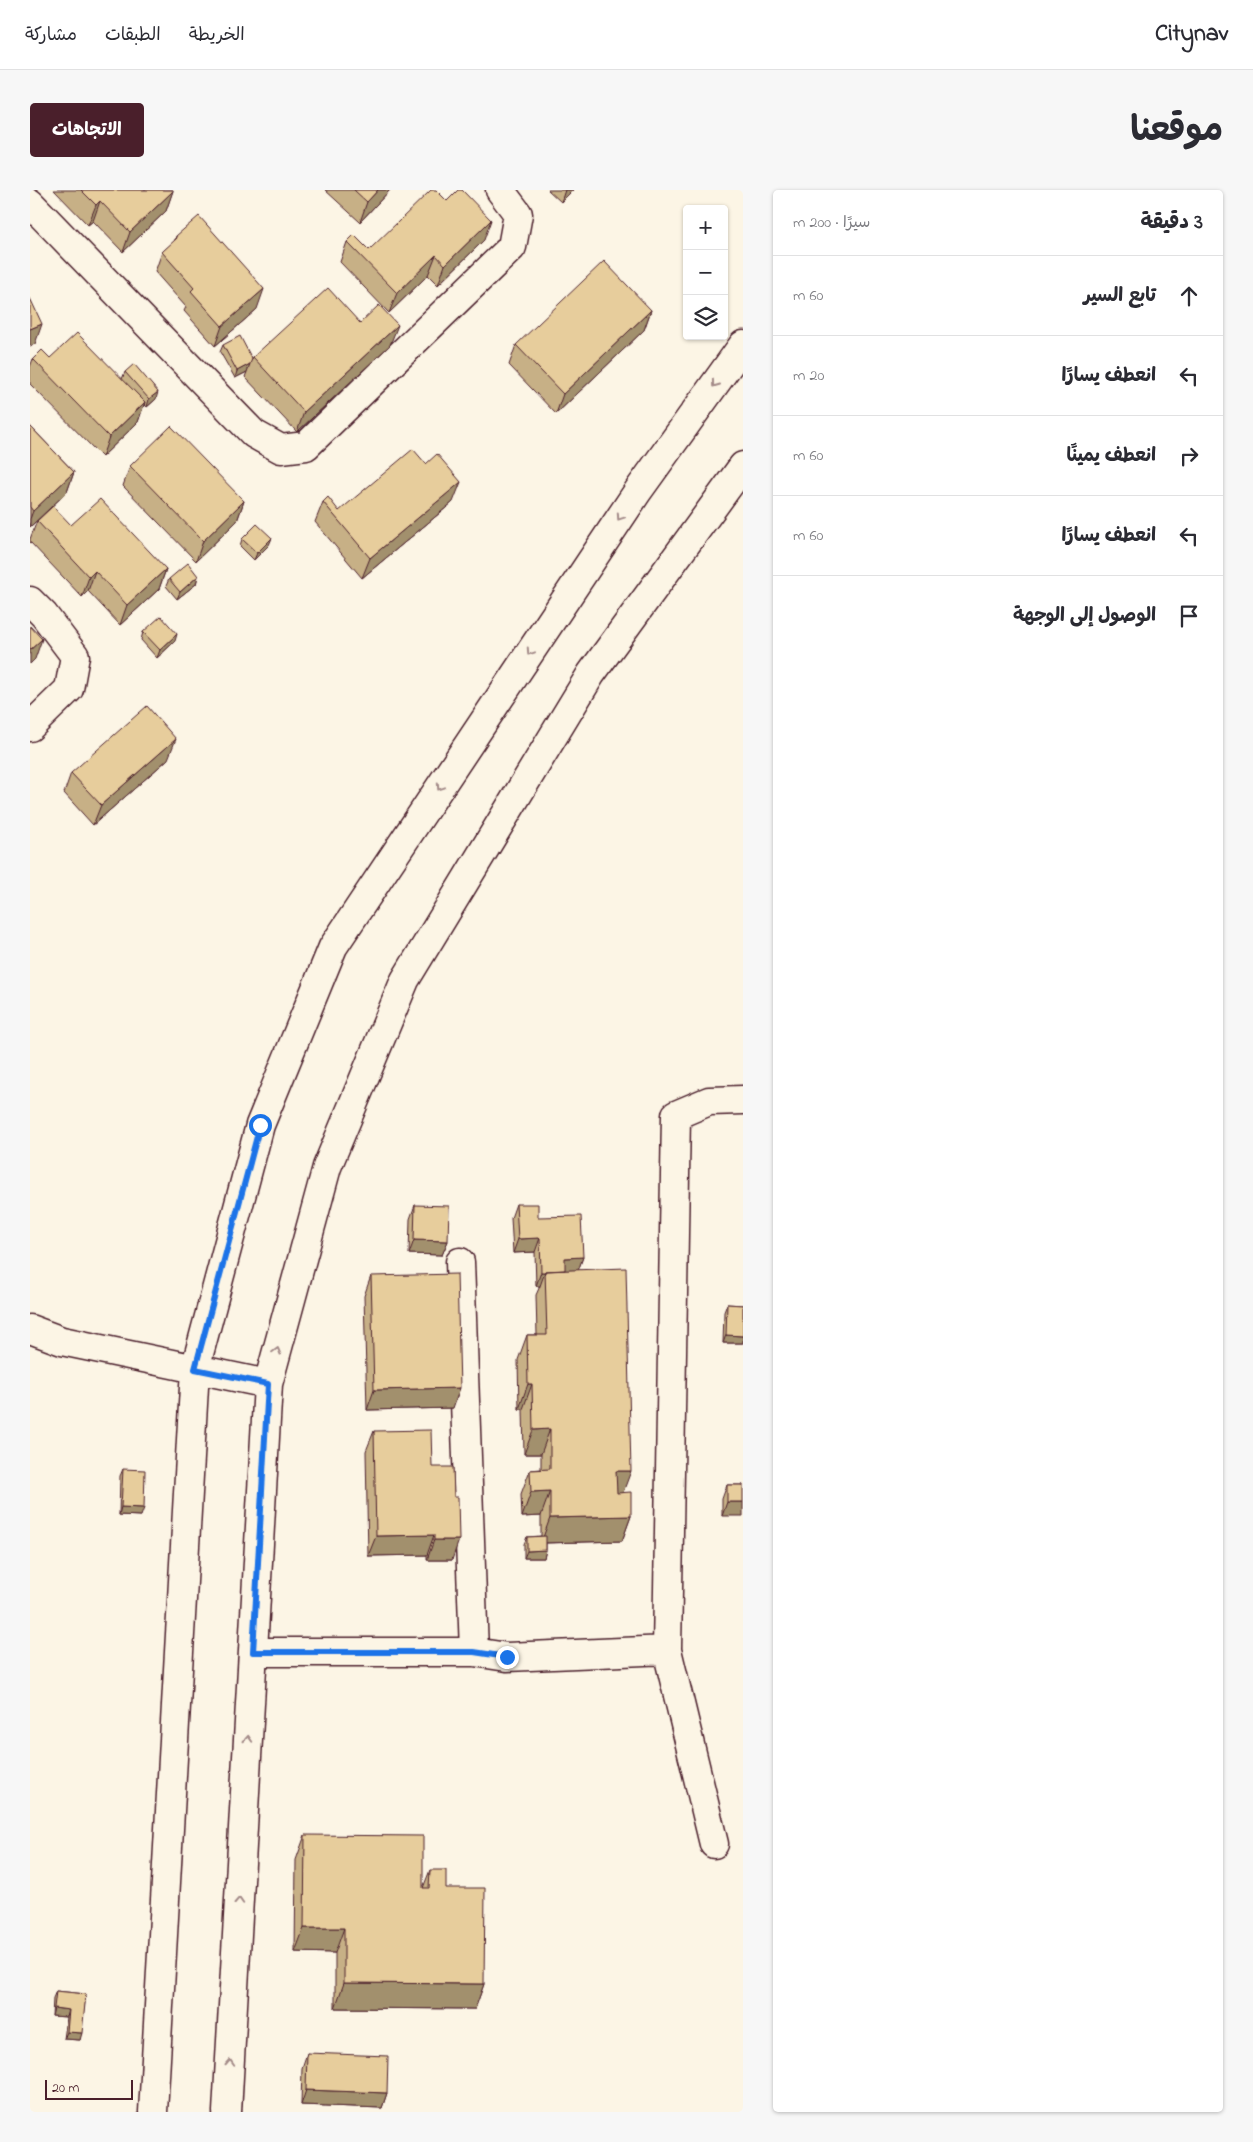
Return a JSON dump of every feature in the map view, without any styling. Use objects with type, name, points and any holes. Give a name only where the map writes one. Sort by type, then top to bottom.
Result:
[{"type":"street","points":[[30,203],[254,434],[281,449],[306,446],[512,247],[518,214],[500,190]]},
{"type":"street","points":[[153,2112],[195,1369],[260,1125],[333,947],[638,491],[743,345]]},
{"type":"street","points":[[227,2112],[268,1384],[327,1167],[405,980],[591,674],[743,466]]},
{"type":"street","points":[[30,601],[44,615],[75,656],[69,689],[30,727]]},
{"type":"street","points":[[714,1844],[667,1650],[676,1115],[709,1101],[743,1100]]},
{"type":"street","points":[[460,1262],[474,1652]]},
{"type":"street","points":[[30,1330],[62,1341],[268,1384]]},
{"type":"street","points":[[253,1652],[474,1652],[507,1657],[667,1650]]},
{"type":"building","points":[[81,190],[173,191],[130,232],[100,201],[96,205]]},
{"type":"building","points":[[354,190],[378,190],[367,202]]},
{"type":"building","points":[[431,190],[436,190],[447,201],[458,190],[462,190],[491,220],[445,265],[436,255],[397,293],[347,242],[354,235],[369,250]]},
{"type":"building","points":[[199,216],[264,289],[222,326],[191,291],[194,288],[162,252],[177,238],[176,236]]},
{"type":"building","points":[[604,261],[651,310],[563,394],[516,345]]},
{"type":"building","points":[[328,288],[360,323],[379,305],[398,325],[304,412],[253,357]]},
{"type":"building","points":[[30,298],[42,324],[30,329]]},
{"type":"building","points":[[77,333],[145,402],[109,437],[33,359],[42,350],[50,358]]},
{"type":"building","points":[[240,336],[252,359],[250,364],[237,371],[223,345]]},
{"type":"building","points":[[134,364],[158,392],[149,399],[125,372]]},
{"type":"building","points":[[30,426],[74,472],[33,511],[30,507]]},
{"type":"building","points":[[171,426],[244,501],[203,541],[130,466]]},
{"type":"building","points":[[413,449],[426,464],[437,454],[461,482],[370,558],[323,502],[328,497],[339,511]]},
{"type":"building","points":[[100,499],[166,569],[127,605],[95,571],[89,577],[37,521],[53,506],[71,525]]},
{"type":"building","points":[[257,524],[272,538],[257,553],[242,539]]},
{"type":"building","points":[[188,563],[198,576],[180,592],[169,579]]},
{"type":"building","points":[[161,616],[177,634],[160,650],[143,632]]},
{"type":"building","points":[[30,626],[42,639],[30,650]]},
{"type":"building","points":[[147,706],[176,739],[101,805],[71,773]]},
{"type":"building","points":[[516,1204],[538,1204],[538,1217],[581,1216],[583,1257],[565,1258],[565,1270],[541,1272],[540,1238],[518,1239]]},
{"type":"building","points":[[415,1205],[449,1206],[448,1241],[414,1240]]},
{"type":"building","points":[[626,1268],[631,1471],[616,1471],[617,1493],[631,1492],[631,1516],[550,1518],[550,1491],[531,1492],[530,1470],[550,1469],[550,1429],[533,1430],[532,1384],[528,1384],[527,1335],[547,1335],[545,1271]]},
{"type":"building","points":[[457,1274],[460,1388],[374,1390],[371,1276]]},
{"type":"building","points":[[727,1304],[743,1305],[743,1336],[726,1335]]},
{"type":"building","points":[[431,1430],[432,1467],[453,1467],[454,1497],[458,1497],[459,1540],[434,1540],[434,1535],[376,1536],[374,1431]]},
{"type":"building","points":[[123,1469],[145,1470],[144,1508],[121,1507]]},
{"type":"building","points":[[727,1485],[743,1485],[743,1502],[727,1502]]},
{"type":"building","points":[[546,1536],[546,1550],[527,1551],[527,1537]]},
{"type":"building","points":[[305,1835],[423,1836],[423,1888],[429,1888],[430,1870],[446,1870],[446,1888],[485,1888],[484,1984],[344,1983],[344,1928],[304,1928]]},
{"type":"building","points":[[56,1991],[86,1994],[82,2033],[67,2032],[69,2010],[54,2008]]},
{"type":"building","points":[[307,2053],[388,2056],[387,2093],[306,2090]]},
{"type":"route","points":[[260,1125],[195,1369],[268,1384],[253,1652],[474,1652],[507,1657]]}]
